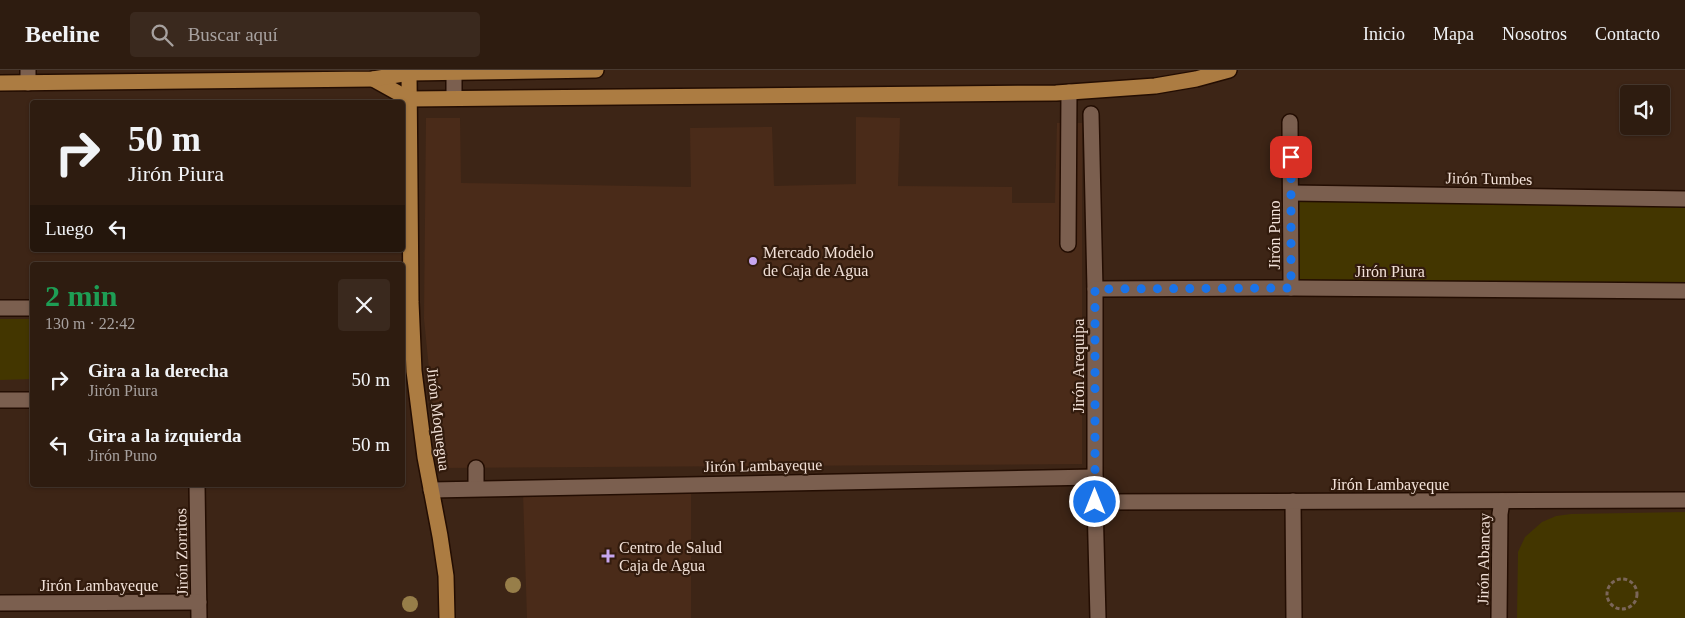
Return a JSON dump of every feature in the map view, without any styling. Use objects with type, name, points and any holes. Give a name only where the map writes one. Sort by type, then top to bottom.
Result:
[{"type":"main road","points":[[0,83],[28,76],[373,79],[408,73],[454,71],[596,70]]},
{"type":"main road","points":[[373,79],[409,98],[1069,92],[1155,86],[1196,79],[1229,70]]},
{"type":"main road","name":"Jirón Moquegua","points":[[408,73],[411,302],[414,371],[425,457],[446,576],[447,618]]},
{"type":"street","points":[[454,71],[454,97]]},
{"type":"street","points":[[1068,244],[1069,92]]},
{"type":"street","name":"Jirón Arequipa","points":[[1091,114],[1095,289],[1095,502],[1098,618]]},
{"type":"street","name":"Jirón Puno","points":[[1290,122],[1291,288]]},
{"type":"street","name":"Jirón Tumbes","points":[[1291,193],[1685,199]]},
{"type":"street","name":"Jirón Piura","points":[[1095,289],[1291,288],[1685,291]]},
{"type":"street","points":[[0,308],[30,308]]},
{"type":"street","points":[[0,400],[30,400]]},
{"type":"street","points":[[476,468],[476,488]]},
{"type":"street","name":"Jirón Lambayeque","points":[[431,490],[1095,477]]},
{"type":"street","name":"Jirón Zorritos","points":[[197,487],[199,618]]},
{"type":"street","name":"Jirón Lambayeque","points":[[1095,502],[1685,500]]},
{"type":"street","name":"Jirón Abancay","points":[[1499,618],[1500,514],[1502,501]]},
{"type":"street","points":[[1293,502],[1294,618]]},
{"type":"street","name":"Jirón Lambayeque","points":[[0,604],[199,602]]},
{"type":"path","points":[[1616,580],[1629,581],[1637,591],[1634,602],[1628,608],[1621,609],[1615,607],[1610,603],[1608,597],[1610,585],[1616,580]]},
{"type":"shaded area","name":"Mercado Modelo de Caja de Agua","points":[[856,117],[900,118],[898,186],[1012,187],[1012,203],[1055,203],[1057,123],[1082,123],[1082,464],[439,468],[424,319],[426,118],[460,118],[461,183],[691,187],[690,128],[772,127],[774,186],[856,184]]},
{"type":"shaded area","points":[[1296,197],[1685,199],[1685,285],[1297,283]]},
{"type":"shaded area","points":[[0,319],[30,319],[30,379],[0,380]]},
{"type":"shaded area","name":"Centro de Salud Caja de Agua","points":[[523,493],[691,493],[691,618],[527,618]]},
{"type":"shaded area","points":[[1685,512],[1685,618],[1517,618],[1518,552],[1525,537],[1542,522],[1556,516],[1571,514]]},
{"type":"place","name":"Mercado Modelo de Caja de Agua","points":[[753,261]]},
{"type":"place","name":"Centro de Salud Caja de Agua","points":[[608,556]]},
{"type":"route","points":[[1095,502],[1095,289],[1291,288],[1291,157]]}]
